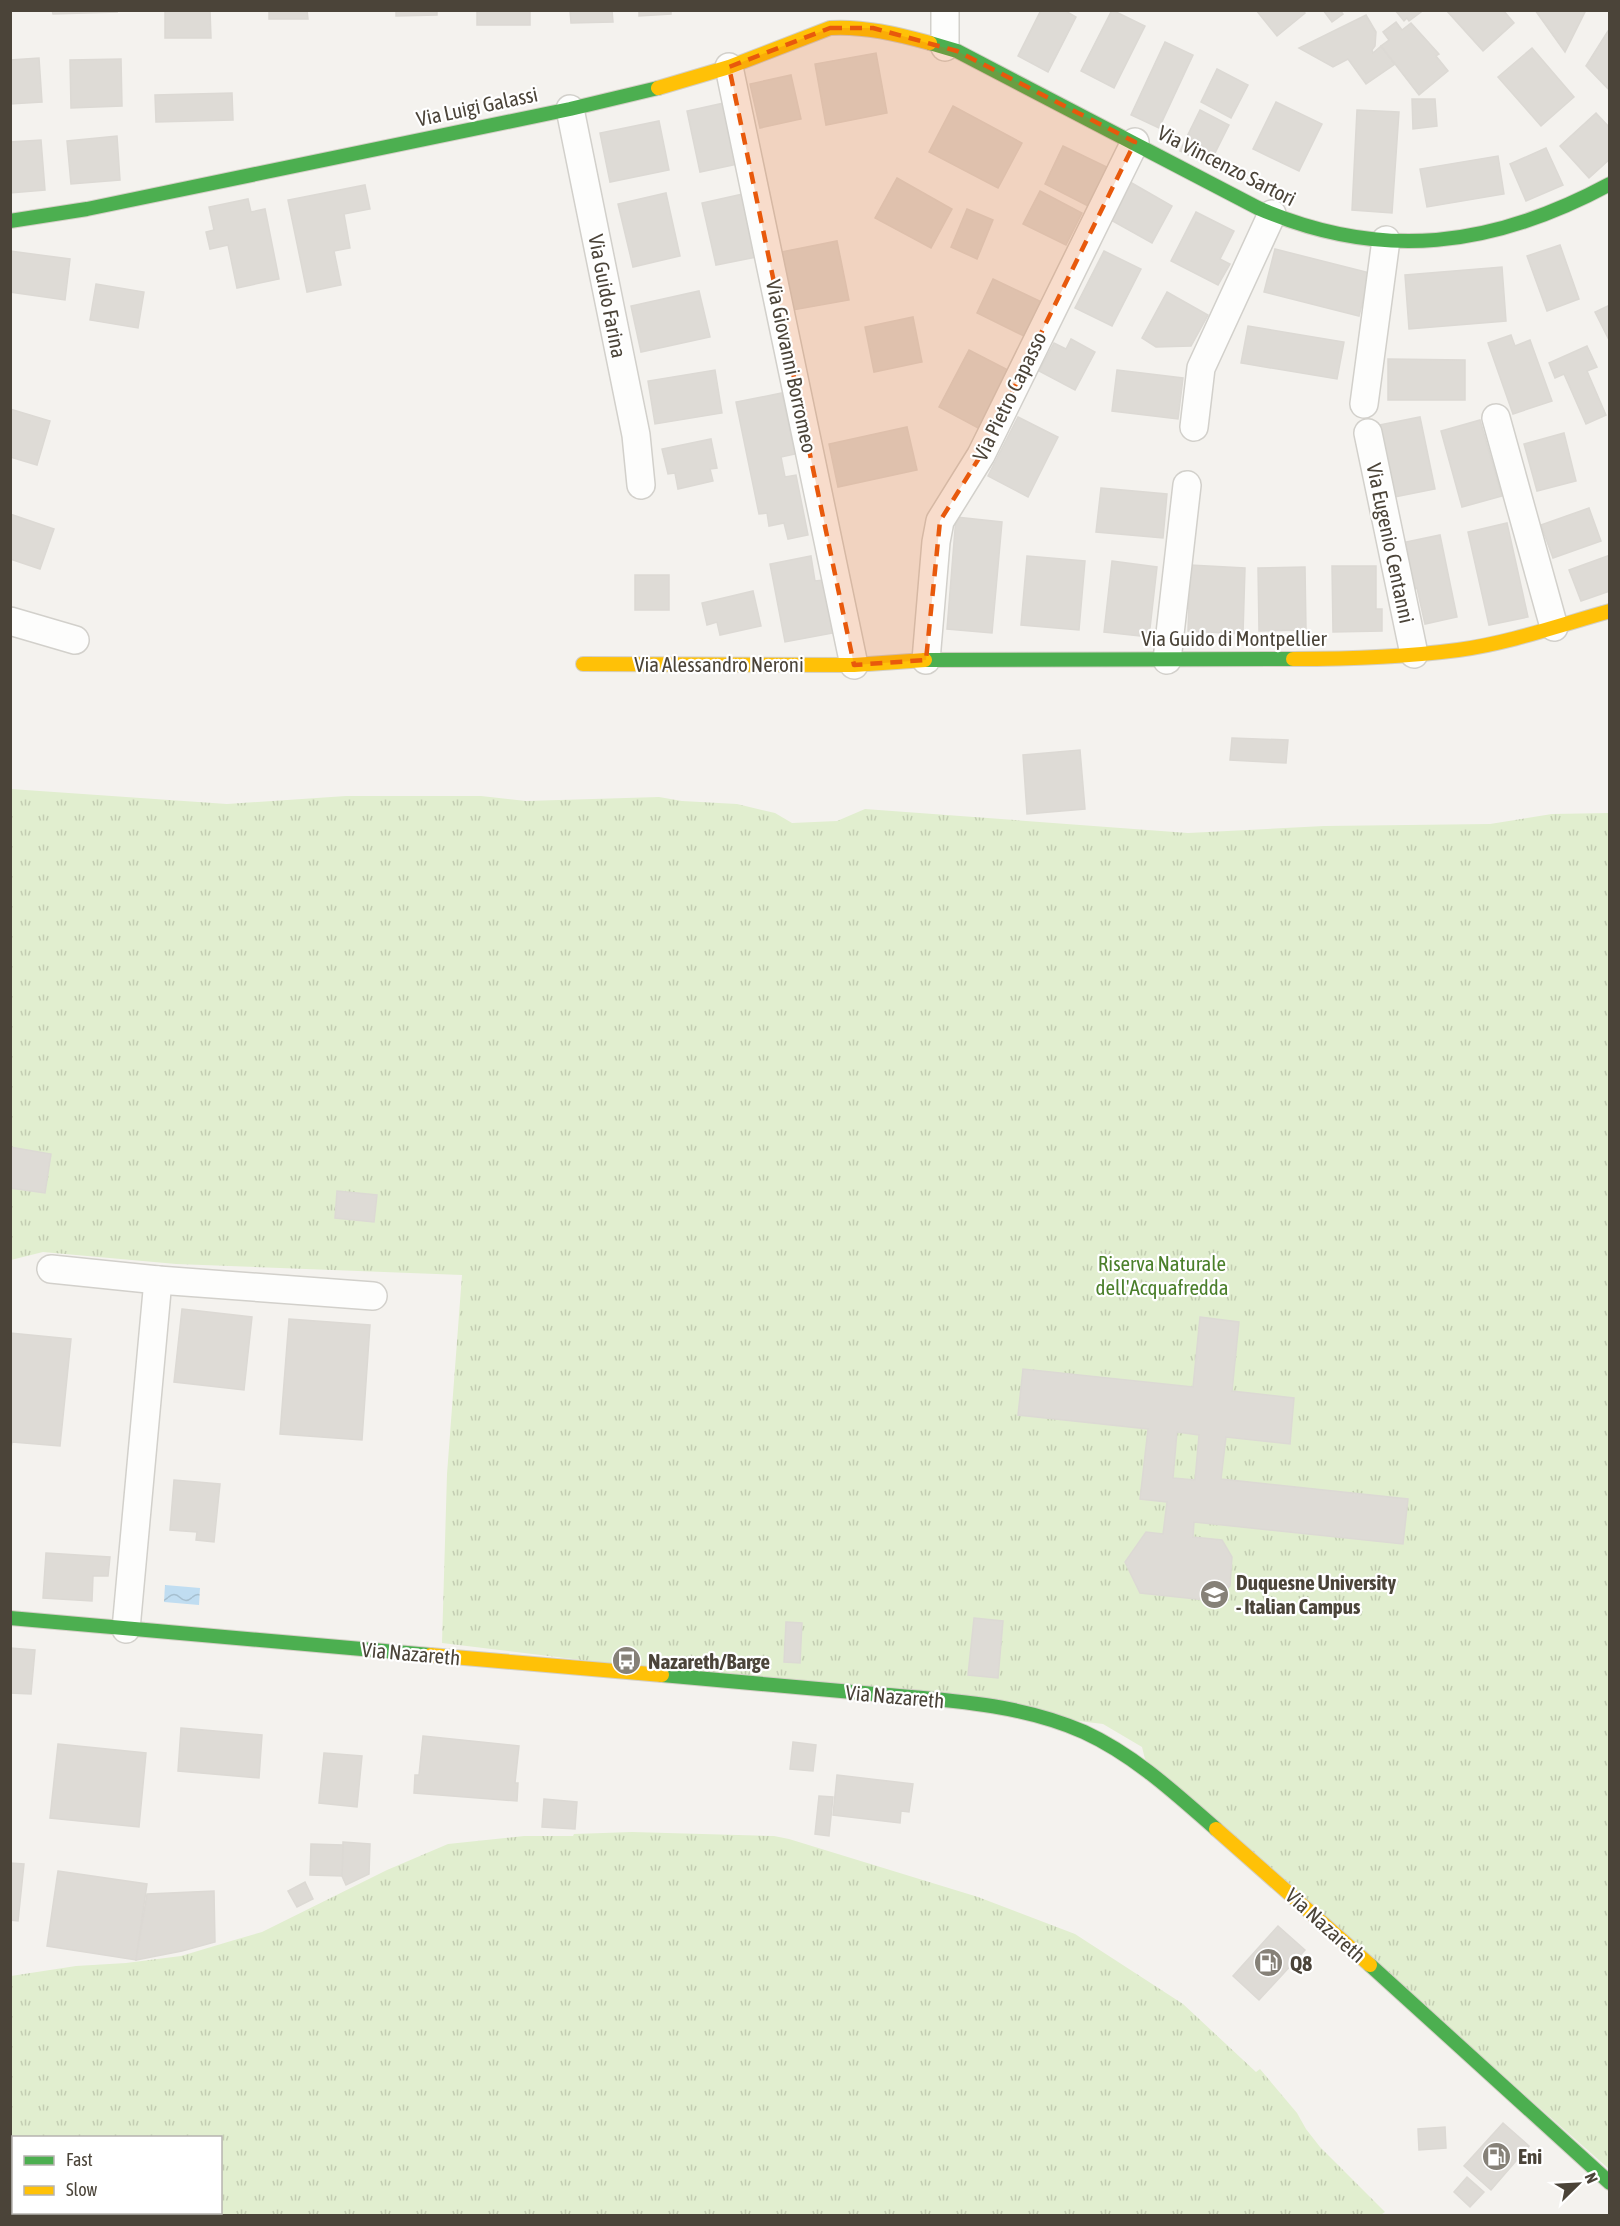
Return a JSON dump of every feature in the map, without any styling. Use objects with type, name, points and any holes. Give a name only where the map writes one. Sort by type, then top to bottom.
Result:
[{"type":"street","points":[[945,10],[945,46]]},
{"type":"street","name":"Via Luigi Galassi","points":[[10,221],[87,209],[570,109],[692,79],[830,28],[873,28],[945,46]]},
{"type":"street","name":"Via Vincenzo Sartori","points":[[945,46],[1272,214],[1336,234],[1386,240],[1450,240],[1504,228],[1562,209],[1610,184]]},
{"type":"street","name":"Via Giovanni Borromeo","points":[[729,67],[854,665]]},
{"type":"street","name":"Via Guido Farina","points":[[570,109],[636,435],[641,485]]},
{"type":"street","name":"Via Pietro Capasso","points":[[926,660],[936,542],[942,515],[977,462],[1135,142]]},
{"type":"street","points":[[1194,427],[1201,368],[1272,214]]},
{"type":"street","points":[[1364,404],[1386,240]]},
{"type":"street","points":[[1496,418],[1554,627]]},
{"type":"street","name":"Via Eugenio Centanni","points":[[1368,433],[1414,654]]},
{"type":"street","points":[[1167,660],[1187,485]]},
{"type":"street","name":"Via Guido di Montpellier","points":[[854,665],[926,660],[1333,659],[1414,654],[1480,647],[1610,611]]},
{"type":"street","points":[[10,621],[75,640]]},
{"type":"street","name":"Via Alessandro Neroni","points":[[583,664],[854,665]]},
{"type":"street","points":[[51,1269],[158,1280],[372,1296]]},
{"type":"street","points":[[126,1629],[158,1280]]},
{"type":"street","name":"Via Nazareth","points":[[10,1618],[943,1700],[1022,1712],[1059,1722],[1086,1733],[1113,1748],[1177,1793],[1443,2030],[1610,2183]]},
{"type":"highlighted area","points":[[830,28],[873,28],[957,51],[1135,142],[981,455],[940,521],[926,660],[854,665],[729,67]]},
{"type":"green space","name":"Riserva Naturale dell'Acquafredda","points":[[11,789],[227,804],[346,796],[481,796],[526,801],[659,797],[682,801],[737,804],[775,813],[792,823],[837,821],[865,809],[1188,833],[1324,826],[1490,824],[1552,814],[1609,813],[1609,2169],[1145,1759],[1142,1747],[1103,1724],[442,1643],[447,1474],[462,1275],[176,1264],[43,1252],[11,1260]]},
{"type":"green space","points":[[632,1832],[774,1836],[978,1897],[1075,1934],[1183,2004],[1256,2072],[1260,2069],[1297,2113],[1320,2147],[1385,2212],[1379,2216],[11,2215],[11,1976],[76,1966],[181,1956],[262,1932],[387,1870],[448,1844],[524,1836],[573,1836],[574,1834]]},
{"type":"water","points":[[165,1585],[200,1588],[199,1605],[164,1602]]},
{"type":"building","points":[[52,10],[116,10],[117,12],[53,14]]},
{"type":"building","points":[[165,10],[210,10],[211,38],[165,38]]},
{"type":"building","points":[[269,10],[307,10],[308,19],[269,19]]},
{"type":"building","points":[[396,10],[437,10],[437,15],[396,16]]},
{"type":"building","points":[[477,10],[530,10],[530,25],[477,25]]},
{"type":"building","points":[[570,10],[612,10],[613,22],[571,23]]},
{"type":"building","points":[[639,10],[671,10],[671,14],[639,16]]},
{"type":"building","points":[[1041,10],[1064,10],[1076,17],[1048,72],[1018,56]]},
{"type":"building","points":[[1112,10],[1145,26],[1114,88],[1081,71]]},
{"type":"building","points":[[1256,10],[1303,10],[1305,13],[1277,36]]},
{"type":"building","points":[[1323,10],[1340,10],[1343,14],[1332,22]]},
{"type":"building","points":[[1395,10],[1420,10],[1421,12],[1409,21],[1407,18],[1404,21]]},
{"type":"building","points":[[1446,10],[1503,10],[1514,23],[1483,51]]},
{"type":"building","points":[[1535,10],[1586,10],[1565,52]]},
{"type":"building","points":[[1366,15],[1376,32],[1373,53],[1381,46],[1395,64],[1366,84],[1348,59],[1333,67],[1299,48]]},
{"type":"building","points":[[1396,22],[1402,30],[1411,23],[1439,54],[1436,56],[1448,71],[1419,95],[1381,46],[1389,40],[1383,32]]},
{"type":"building","points":[[1608,31],[1610,32],[1610,91],[1586,66]]},
{"type":"building","points":[[1165,42],[1193,55],[1159,128],[1131,115]]},
{"type":"building","points":[[1532,48],[1574,97],[1541,126],[1498,77]]},
{"type":"building","points":[[876,53],[887,113],[826,125],[815,64]]},
{"type":"building","points":[[39,58],[42,102],[10,104],[10,60]]},
{"type":"building","points":[[121,59],[122,106],[71,108],[70,60]]},
{"type":"building","points":[[1217,69],[1248,85],[1231,118],[1201,102]]},
{"type":"building","points":[[791,75],[801,119],[760,128],[750,84]]},
{"type":"building","points":[[232,93],[233,120],[156,122],[155,95]]},
{"type":"building","points":[[1412,99],[1435,99],[1437,126],[1413,129]]},
{"type":"building","points":[[1276,102],[1322,124],[1299,171],[1253,149]]},
{"type":"building","points":[[724,103],[738,164],[700,172],[687,111]]},
{"type":"building","points":[[953,106],[1022,143],[998,188],[929,152]]},
{"type":"building","points":[[1200,110],[1229,125],[1209,165],[1180,151]]},
{"type":"building","points":[[1357,110],[1399,112],[1392,213],[1352,210]]},
{"type":"building","points":[[1596,113],[1610,128],[1610,159],[1589,178],[1560,146]]},
{"type":"building","points":[[659,121],[669,170],[610,182],[600,133]]},
{"type":"building","points":[[117,136],[120,180],[71,184],[67,141]]},
{"type":"building","points":[[41,140],[45,190],[10,193],[10,142]]},
{"type":"building","points":[[1063,146],[1111,169],[1092,208],[1045,184]]},
{"type":"building","points":[[1546,148],[1563,185],[1526,201],[1510,164]]},
{"type":"building","points":[[1498,156],[1504,194],[1427,207],[1420,169]]},
{"type":"building","points":[[897,178],[952,209],[931,248],[875,218]]},
{"type":"building","points":[[1130,182],[1172,206],[1152,243],[1109,219]]},
{"type":"building","points":[[365,185],[370,209],[344,214],[350,248],[334,251],[341,285],[307,292],[288,200]]},
{"type":"building","points":[[1040,191],[1082,213],[1066,245],[1023,224]]},
{"type":"building","points":[[666,193],[680,256],[633,267],[618,204]]},
{"type":"building","points":[[743,194],[757,257],[716,265],[702,203]]},
{"type":"building","points":[[248,199],[251,212],[265,209],[279,279],[237,288],[228,245],[210,249],[206,232],[214,230],[209,207]]},
{"type":"building","points":[[967,209],[993,220],[977,259],[951,247]]},
{"type":"building","points":[[1196,212],[1234,231],[1220,259],[1230,264],[1218,285],[1171,261]]},
{"type":"building","points":[[837,241],[849,300],[793,310],[781,252]]},
{"type":"building","points":[[1560,245],[1579,299],[1547,311],[1527,256]]},
{"type":"building","points":[[1275,249],[1370,273],[1359,316],[1264,292]]},
{"type":"building","points":[[10,251],[70,259],[65,300],[10,292]]},
{"type":"building","points":[[1104,251],[1141,269],[1112,326],[1075,308]]},
{"type":"building","points":[[1502,267],[1506,321],[1409,329],[1405,275]]},
{"type":"building","points":[[993,279],[1044,303],[1028,338],[977,313]]},
{"type":"building","points":[[96,284],[144,292],[138,328],[90,320]]},
{"type":"building","points":[[699,291],[710,337],[641,352],[631,306]]},
{"type":"building","points":[[1167,292],[1208,315],[1191,346],[1156,347],[1142,338]]},
{"type":"building","points":[[1610,305],[1610,342],[1595,312]]},
{"type":"building","points":[[913,317],[922,362],[874,372],[865,327]]},
{"type":"building","points":[[1248,326],[1344,342],[1337,379],[1241,363]]},
{"type":"building","points":[[1511,335],[1515,346],[1530,340],[1552,401],[1513,414],[1488,343]]},
{"type":"building","points":[[1071,339],[1095,352],[1075,390],[1039,371],[1054,343],[1066,349]]},
{"type":"building","points":[[1587,346],[1597,367],[1587,371],[1606,415],[1586,424],[1564,374],[1555,378],[1549,363]]},
{"type":"building","points":[[969,350],[1010,371],[980,429],[939,407]]},
{"type":"building","points":[[1388,359],[1465,360],[1465,400],[1388,400]]},
{"type":"building","points":[[715,370],[722,413],[655,424],[648,381]]},
{"type":"building","points":[[1117,370],[1183,378],[1178,419],[1112,411]]},
{"type":"building","points":[[782,393],[795,454],[781,457],[785,477],[796,475],[808,535],[788,539],[784,523],[769,526],[767,513],[759,514],[736,402]]},
{"type":"building","points":[[10,409],[50,421],[37,465],[10,457]]},
{"type":"building","points":[[1018,417],[1058,437],[1028,497],[988,476]]},
{"type":"building","points":[[1420,417],[1435,489],[1394,497],[1379,425]]},
{"type":"building","points":[[1480,420],[1502,496],[1462,507],[1441,431]]},
{"type":"building","points":[[907,427],[917,470],[838,487],[829,444]]},
{"type":"building","points":[[1564,433],[1576,481],[1537,491],[1524,444]]},
{"type":"building","points":[[711,439],[717,468],[710,469],[713,481],[678,489],[675,473],[668,474],[662,449]]},
{"type":"building","points":[[1101,488],[1167,494],[1163,538],[1096,532]]},
{"type":"building","points":[[1589,508],[1601,541],[1553,558],[1541,525]]},
{"type":"building","points":[[10,514],[54,529],[40,569],[10,559]]},
{"type":"building","points":[[956,517],[1002,522],[992,633],[947,629]]},
{"type":"building","points":[[1507,523],[1528,617],[1489,625],[1468,532]]},
{"type":"building","points":[[1440,535],[1457,617],[1425,624],[1417,588],[1412,590],[1401,543]]},
{"type":"building","points":[[1610,555],[1610,591],[1581,601],[1569,570]]},
{"type":"building","points":[[811,556],[815,581],[823,580],[833,633],[785,642],[770,564]]},
{"type":"building","points":[[1027,556],[1085,561],[1079,630],[1021,625]]},
{"type":"building","points":[[1112,561],[1157,567],[1149,637],[1104,632]]},
{"type":"building","points":[[1190,565],[1245,568],[1243,634],[1188,631]]},
{"type":"building","points":[[1332,566],[1376,566],[1376,609],[1382,609],[1382,631],[1333,632]]},
{"type":"building","points":[[1305,567],[1306,630],[1259,631],[1258,568]]},
{"type":"building","points":[[635,575],[669,575],[669,610],[635,610]]},
{"type":"building","points":[[753,591],[761,626],[720,635],[717,622],[707,625],[702,603]]},
{"type":"building","points":[[1232,738],[1288,740],[1286,763],[1230,760]]},
{"type":"building","points":[[1080,750],[1085,809],[1027,814],[1023,755]]},
{"type":"building","points":[[10,1147],[51,1154],[45,1193],[10,1188]]},
{"type":"building","points":[[337,1191],[377,1195],[374,1222],[335,1218]]},
{"type":"building","points":[[182,1309],[252,1317],[244,1390],[174,1382]]},
{"type":"building","points":[[1200,1317],[1239,1322],[1232,1391],[1294,1398],[1290,1444],[1226,1437],[1221,1479],[1408,1499],[1403,1544],[1194,1522],[1193,1537],[1222,1540],[1232,1557],[1230,1586],[1215,1601],[1140,1593],[1125,1562],[1146,1532],[1163,1534],[1167,1502],[1140,1499],[1148,1429],[1018,1415],[1023,1369],[1193,1387]],"holes":[[[1177,1432],[1199,1435],[1195,1480],[1173,1478]]]},
{"type":"building","points":[[289,1319],[370,1325],[362,1440],[280,1434]]},
{"type":"building","points":[[10,1333],[71,1339],[60,1446],[12,1442],[10,1454]]},
{"type":"building","points":[[174,1480],[220,1484],[214,1542],[196,1540],[197,1532],[170,1530]]},
{"type":"building","points":[[46,1553],[110,1557],[108,1576],[93,1576],[92,1601],[43,1598]]},
{"type":"building","points":[[974,1618],[1003,1621],[998,1678],[968,1675]]},
{"type":"building","points":[[786,1622],[802,1623],[800,1663],[784,1662]]},
{"type":"building","points":[[10,1648],[35,1650],[31,1694],[10,1693]]},
{"type":"building","points":[[181,1728],[262,1735],[259,1778],[178,1771]]},
{"type":"building","points":[[423,1736],[519,1746],[515,1783],[518,1783],[517,1801],[414,1793],[415,1775],[419,1775]]},
{"type":"building","points":[[793,1742],[816,1745],[813,1771],[790,1769]]},
{"type":"building","points":[[58,1744],[146,1753],[139,1827],[50,1818]]},
{"type":"building","points":[[324,1753],[362,1756],[357,1807],[319,1803]]},
{"type":"building","points":[[837,1775],[913,1784],[909,1812],[901,1811],[900,1823],[833,1815]]},
{"type":"building","points":[[819,1796],[833,1797],[829,1836],[815,1834]]},
{"type":"building","points":[[544,1799],[577,1802],[575,1829],[542,1827]]},
{"type":"building","points":[[343,1842],[370,1844],[369,1874],[346,1885],[342,1876]]},
{"type":"building","points":[[311,1844],[343,1845],[342,1876],[310,1875]]},
{"type":"building","points":[[10,1863],[24,1864],[18,1921],[10,1920]]},
{"type":"building","points":[[58,1871],[147,1884],[136,1960],[47,1946]]},
{"type":"building","points":[[305,1882],[313,1899],[297,1907],[288,1891]]},
{"type":"building","points":[[214,1891],[215,1942],[136,1960],[147,1894]]},
{"type":"building","name":"Q8","points":[[1278,1926],[1305,1950],[1259,2000],[1233,1976]]},
{"type":"building","name":"Eni","points":[[1503,2123],[1529,2146],[1491,2190],[1464,2166]]},
{"type":"building","points":[[1445,2127],[1446,2148],[1419,2150],[1418,2129]]},
{"type":"building","points":[[1467,2177],[1484,2192],[1470,2207],[1454,2192]]},
{"type":"traffic: fast","points":[[930,43],[957,51],[1258,208],[1304,225],[1349,236],[1393,241],[1437,240],[1480,234],[1523,222],[1610,184]]},
{"type":"traffic: fast","points":[[10,221],[87,209],[570,109],[658,88]]},
{"type":"traffic: fast","points":[[925,660],[1293,659]]},
{"type":"traffic: fast","points":[[10,1618],[430,1655]]},
{"type":"traffic: fast","points":[[662,1675],[954,1701],[1034,1715],[1084,1732],[1120,1752],[1137,1763],[1216,1829]]},
{"type":"traffic: fast","points":[[1370,1965],[1610,2183]]},
{"type":"traffic: slow","points":[[658,88],[729,67],[830,28],[868,29],[930,43]]},
{"type":"traffic: slow","points":[[1293,659],[1376,657],[1458,650],[1516,638],[1610,611]]},
{"type":"traffic: slow","points":[[583,664],[854,665],[925,660]]},
{"type":"traffic: slow","points":[[430,1655],[662,1675]]},
{"type":"traffic: slow","points":[[1216,1829],[1370,1965]]},
{"type":"place","name":"Duquesne University - Italian Campus","points":[[1215,1594]]},
{"type":"place","name":"Nazareth/Barge","points":[[627,1661]]},
{"type":"place","name":"Q8","points":[[1269,1963]]},
{"type":"place","name":"Eni","points":[[1497,2156]]}]
